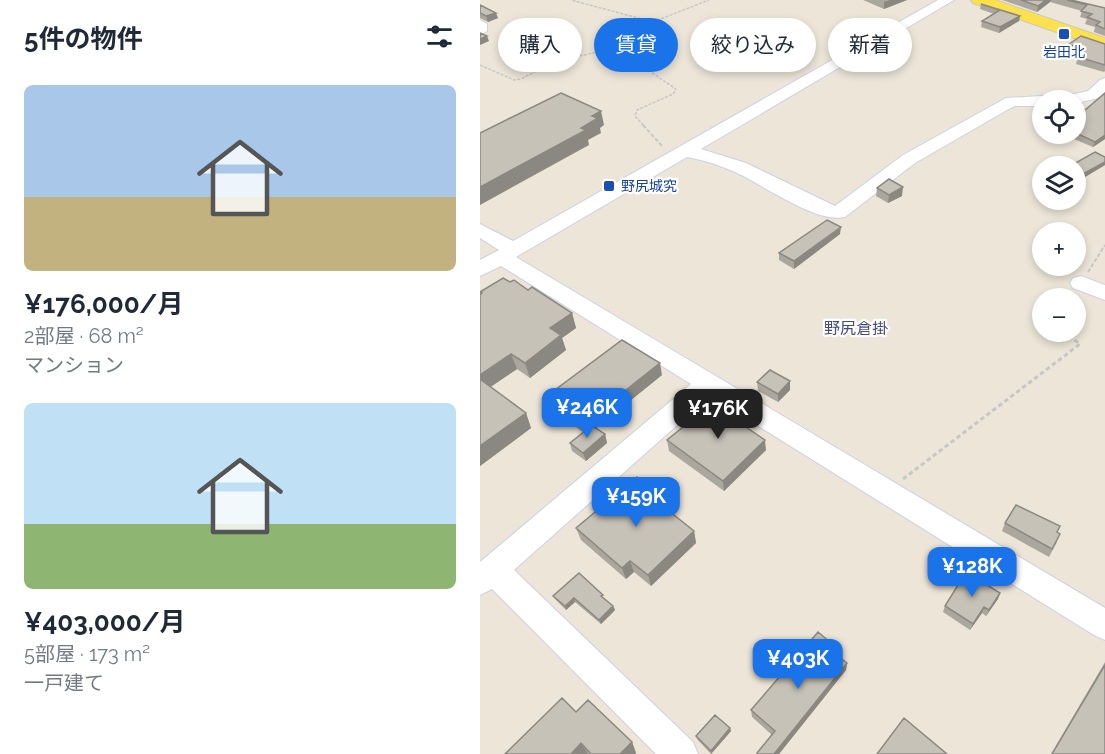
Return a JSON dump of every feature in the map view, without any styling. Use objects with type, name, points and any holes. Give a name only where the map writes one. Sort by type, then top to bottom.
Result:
[{"type":"main road","points":[[979,0],[1105,44]]},
{"type":"street","points":[[480,269],[947,0]]},
{"type":"street","points":[[480,24],[480,30]]},
{"type":"street","points":[[1099,99],[1105,83]]},
{"type":"street","points":[[685,152],[714,156],[825,211],[838,213],[909,159],[1012,101],[1032,101]]},
{"type":"street","points":[[480,230],[508,253],[708,383],[1105,625]]},
{"type":"street","points":[[1081,283],[1105,293]]},
{"type":"street","points":[[681,754],[487,576],[708,383]]},
{"type":"path","points":[[570,0],[638,18]]},
{"type":"path","points":[[663,18],[709,0]]},
{"type":"path","points":[[480,65],[514,80],[521,79],[563,57],[594,53]]},
{"type":"path","points":[[651,72],[676,89],[673,94],[637,110],[635,116],[661,147],[685,152]]},
{"type":"path","points":[[1081,283],[1105,245]]},
{"type":"path","points":[[888,491],[1080,344],[1077,342]]},
{"type":"building","points":[[1021,0],[1046,0],[1038,6]]},
{"type":"building","points":[[1067,0],[1105,8],[1105,29],[1096,25],[1100,22],[1087,17],[1092,14],[1081,11],[1087,5]]},
{"type":"building","points":[[981,4],[1020,16],[1000,27],[982,21],[1000,10]]},
{"type":"building","points":[[480,5],[496,13],[486,16],[480,13]]},
{"type":"building","points":[[1081,36],[1105,44],[1105,65],[1078,57],[1085,50],[1069,44]]},
{"type":"building","points":[[561,93],[601,111],[592,116],[598,118],[581,128],[586,130],[480,187],[480,133]]},
{"type":"building","points":[[1105,93],[1105,135],[1095,142],[1086,138],[1086,109]]},
{"type":"building","points":[[1095,152],[1105,157],[1105,162],[1086,172],[1086,157]]},
{"type":"building","points":[[889,179],[903,187],[889,195],[877,188]]},
{"type":"building","points":[[827,220],[841,227],[794,261],[779,253]]},
{"type":"building","points":[[503,278],[510,282],[514,280],[528,290],[532,287],[572,313],[550,328],[561,335],[525,363],[511,354],[480,375],[480,295],[482,293],[480,292]]},
{"type":"building","points":[[622,340],[660,363],[584,423],[564,409],[573,402],[555,390]]},
{"type":"building","points":[[770,370],[790,381],[778,394],[757,382]]},
{"type":"building","points":[[480,379],[526,413],[480,446]]},
{"type":"building","points":[[723,401],[747,417],[740,423],[765,440],[723,481],[667,440],[698,415],[702,418]]},
{"type":"building","points":[[590,427],[605,434],[583,453],[570,443]]},
{"type":"building","points":[[637,477],[669,502],[664,507],[694,531],[648,575],[630,561],[622,568],[576,528]]},
{"type":"building","points":[[1016,505],[1060,526],[1057,532],[1060,534],[1052,549],[1005,523]]},
{"type":"building","points":[[966,572],[1000,593],[989,610],[984,607],[973,624],[945,606]]},
{"type":"building","points":[[579,573],[613,606],[599,620],[574,598],[565,606],[553,596]]},
{"type":"building","points":[[818,632],[837,648],[833,652],[847,663],[774,754],[758,754],[775,731],[751,710]]},
{"type":"building","points":[[1105,665],[1105,754],[1052,754]]},
{"type":"building","points":[[562,698],[576,712],[588,700],[632,742],[620,754],[591,754],[581,743],[571,754],[505,754]]},
{"type":"building","points":[[715,715],[730,728],[711,751],[696,736]]},
{"type":"building","points":[[904,718],[947,754],[877,754]]},
{"type":"place","name":"岩田北","points":[[1064,34]]},
{"type":"place","name":"野尻城究","points":[[609,186]]},
{"type":"district","name":"野尻倉掛","points":[[856,328]]}]
